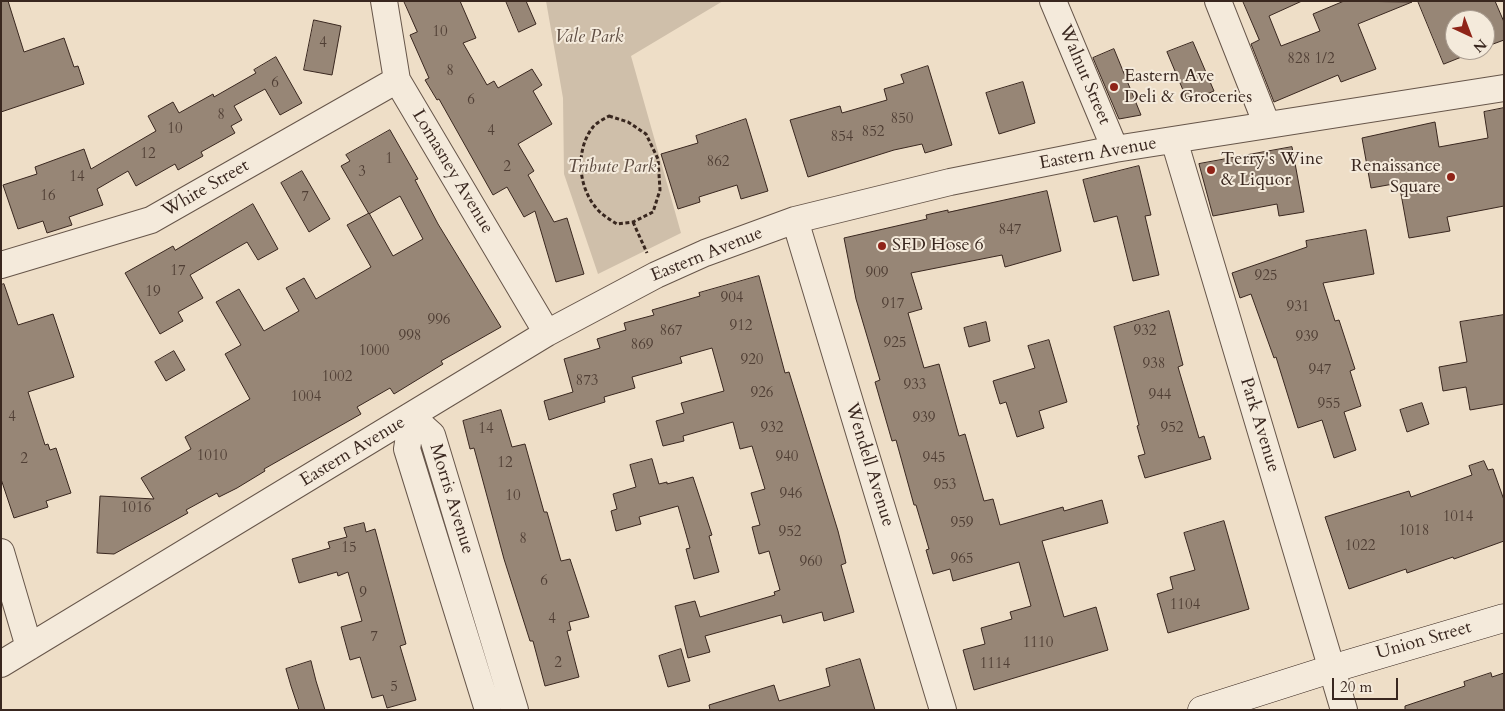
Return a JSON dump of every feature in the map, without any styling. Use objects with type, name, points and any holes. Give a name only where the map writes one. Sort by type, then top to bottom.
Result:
[{"type":"main road","name":"Union Street","points":[[1202,710],[1331,669],[1504,618]]},
{"type":"street","name":"Lomasney Avenue","points":[[384,1],[397,80],[547,333]]},
{"type":"street","name":"Walnut Street","points":[[1053,1],[1115,149]]},
{"type":"street","points":[[1218,1],[1267,125]]},
{"type":"street","name":"White Street","points":[[1,265],[151,220],[397,80]]},
{"type":"street","name":"Eastern Avenue","points":[[1,664],[412,417],[547,333],[656,275],[706,253],[795,220],[950,182],[1115,149],[1504,88]]},
{"type":"street","name":"Park Avenue","points":[[1174,140],[1344,710]]},
{"type":"street","name":"Wendell Avenue","points":[[795,220],[943,710]]},
{"type":"street","name":"Morris Avenue","points":[[412,417],[407,449],[488,710]]},
{"type":"street","name":"Morris Avenue","points":[[412,417],[432,435],[515,710]]},
{"type":"street","points":[[1,552],[29,647]]},
{"type":"path","points":[[610,116],[628,122],[646,134],[658,159],[660,190],[652,212],[633,222],[617,224],[600,212],[588,194],[582,177],[581,149],[594,125],[610,116]]},
{"type":"path","points":[[633,222],[656,275]]},
{"type":"green space","name":"Tribute Park","points":[[546,1],[723,1],[631,56],[681,233],[598,274],[564,174],[563,98]]},
{"type":"building","points":[[1,1],[8,1],[24,52],[64,38],[74,67],[78,66],[84,84],[1,112]]},
{"type":"building","points":[[404,1],[460,1],[476,38],[463,43],[487,85],[494,81],[498,88],[532,69],[542,85],[533,91],[552,124],[518,144],[534,171],[528,175],[554,222],[567,218],[584,274],[556,282],[535,211],[524,217],[507,187],[493,195],[439,99],[437,100],[425,80],[429,78],[410,35],[417,32]]},
{"type":"building","points":[[506,1],[526,1],[536,24],[519,32]]},
{"type":"building","points":[[1243,1],[1302,1],[1269,16],[1281,46],[1320,31],[1313,14],[1344,1],[1412,2],[1358,24],[1376,69],[1341,82],[1338,75],[1274,102],[1251,44],[1259,40]]},
{"type":"building","points":[[1418,1],[1495,1],[1504,22],[1504,40],[1495,43],[1495,10],[1445,10],[1445,60],[1454,60],[1444,64]]},
{"type":"building","points":[[314,20],[341,26],[332,75],[304,70]]},
{"type":"building","points":[[1193,42],[1214,91],[1188,102],[1167,52]]},
{"type":"building","name":"Eastern Ave Deli & Groceries","points":[[1114,49],[1141,115],[1119,119],[1093,58]]},
{"type":"building","points":[[276,57],[302,103],[280,115],[265,89],[234,106],[242,120],[231,126],[235,133],[201,152],[203,156],[178,170],[175,164],[136,186],[128,171],[97,189],[103,205],[69,217],[72,225],[47,233],[43,221],[18,229],[3,185],[37,174],[35,167],[84,149],[91,169],[156,131],[148,116],[173,102],[179,113],[213,94],[214,97],[256,73],[254,70]]},
{"type":"building","points":[[928,66],[952,145],[925,153],[922,144],[894,150],[808,177],[790,120],[840,106],[842,113],[887,100],[884,89],[904,83],[901,75]]},
{"type":"building","points":[[1023,82],[1035,123],[999,134],[986,93]]},
{"type":"building","name":"Renaissance Square","points":[[1504,108],[1504,206],[1447,217],[1450,231],[1409,238],[1399,183],[1371,188],[1362,138],[1435,122],[1439,147],[1488,138],[1484,112]]},
{"type":"building","points":[[746,119],[768,191],[741,199],[737,185],[699,197],[700,202],[678,209],[661,154],[698,143],[696,136]]},
{"type":"building","points":[[390,130],[418,179],[415,180],[438,224],[501,327],[441,361],[443,364],[394,394],[390,388],[357,407],[361,414],[264,469],[265,471],[237,488],[219,497],[217,493],[186,510],[188,513],[114,554],[97,553],[100,496],[154,499],[141,478],[191,449],[185,437],[250,399],[225,354],[241,345],[216,302],[239,289],[264,331],[299,311],[286,288],[304,278],[316,299],[371,267],[347,225],[369,213],[341,166],[350,161],[346,155]],"holes":[[[400,196],[423,239],[393,256],[369,214]]]},
{"type":"building","points":[[1292,147],[1304,212],[1279,216],[1277,204],[1213,216],[1199,164]]},
{"type":"building","points":[[1139,166],[1151,215],[1145,216],[1159,275],[1133,281],[1117,216],[1094,222],[1083,180]]},
{"type":"building","points":[[302,171],[330,219],[309,232],[281,183]]},
{"type":"building","points":[[1047,191],[1061,251],[1005,267],[1002,255],[911,273],[922,309],[908,313],[924,368],[939,364],[959,436],[965,434],[984,501],[993,499],[1000,525],[1063,507],[1064,511],[1102,500],[1108,523],[1042,541],[1064,617],[1096,607],[1108,650],[974,690],[963,650],[985,644],[981,628],[1012,619],[1010,612],[1031,606],[1019,562],[953,581],[950,569],[933,574],[926,550],[929,549],[916,505],[914,505],[896,440],[892,441],[875,382],[880,380],[856,299],[844,238],[927,219],[926,215]]},
{"type":"building","points":[[253,204],[278,249],[258,260],[247,242],[190,275],[203,298],[178,312],[183,321],[160,334],[125,273],[173,246],[175,250]]},
{"type":"building","points":[[1366,230],[1374,274],[1323,283],[1335,321],[1339,320],[1355,369],[1350,371],[1361,406],[1344,412],[1356,450],[1334,458],[1322,420],[1298,428],[1276,357],[1274,358],[1251,294],[1240,298],[1232,273],[1307,247],[1306,241]]},
{"type":"building","points":[[759,276],[785,373],[789,372],[838,531],[846,563],[841,565],[854,612],[824,621],[822,612],[783,623],[781,615],[705,636],[710,652],[688,658],[675,606],[695,601],[700,617],[775,595],[774,592],[780,590],[769,551],[759,554],[752,527],[760,525],[751,493],[765,489],[752,446],[740,449],[733,422],[683,436],[684,441],[663,446],[656,421],[684,413],[681,403],[724,391],[712,348],[680,357],[682,363],[632,377],[635,388],[604,397],[605,402],[549,420],[544,401],[573,392],[564,359],[600,348],[597,339],[626,330],[624,323],[654,315],[652,310],[700,296],[699,293]]},
{"type":"building","points":[[4,284],[18,325],[53,314],[74,377],[28,392],[45,445],[48,444],[50,450],[56,448],[71,493],[46,501],[48,507],[14,518],[1,479],[1,285]]},
{"type":"building","points":[[1169,311],[1183,365],[1178,367],[1199,438],[1204,436],[1211,459],[1145,478],[1138,456],[1145,454],[1114,327]]},
{"type":"building","points":[[1504,315],[1504,404],[1470,410],[1466,387],[1443,391],[1439,367],[1467,362],[1460,322]]},
{"type":"building","points":[[986,322],[990,341],[969,347],[964,328]]},
{"type":"building","points":[[1049,340],[1067,402],[1039,411],[1044,428],[1017,437],[1006,402],[1000,404],[993,381],[1035,368],[1028,346]]},
{"type":"building","points":[[174,351],[185,370],[166,381],[155,362]]},
{"type":"building","points":[[1422,403],[1429,424],[1407,432],[1400,410]]},
{"type":"building","points":[[501,410],[512,447],[525,444],[544,512],[547,512],[561,561],[570,559],[589,617],[569,622],[571,630],[567,631],[579,677],[545,686],[533,641],[530,641],[504,559],[474,448],[470,449],[463,421]]},
{"type":"building","points":[[652,459],[659,484],[667,482],[667,484],[693,477],[712,535],[709,536],[719,572],[694,579],[686,549],[690,548],[678,506],[639,517],[641,524],[616,531],[611,511],[617,509],[613,494],[636,487],[630,465]]},
{"type":"building","points":[[1484,461],[1488,470],[1493,469],[1504,500],[1504,541],[1454,559],[1453,557],[1407,573],[1406,569],[1349,589],[1325,517],[1409,491],[1411,497],[1472,475],[1469,466]]},
{"type":"building","points":[[1224,521],[1249,609],[1168,633],[1157,594],[1173,589],[1170,577],[1195,570],[1184,533]]},
{"type":"building","points":[[364,523],[366,532],[375,529],[406,644],[400,646],[416,700],[387,708],[383,695],[372,698],[360,657],[350,660],[341,627],[362,621],[348,572],[338,576],[337,572],[299,583],[292,559],[330,548],[328,542],[347,537],[344,528]]},
{"type":"building","points":[[681,649],[690,681],[668,687],[659,656]]},
{"type":"building","points":[[860,659],[875,710],[710,710],[709,705],[774,685],[779,701],[830,686],[826,669]]},
{"type":"building","points":[[311,661],[325,710],[299,710],[286,669]]},
{"type":"building","points":[[1491,673],[1492,677],[1504,673],[1504,710],[1405,710],[1405,706],[1465,686],[1464,682]]},
{"type":"place","name":"Eastern Ave Deli & Groceries","points":[[1114,87]]},
{"type":"place","name":"Terry's Wine & Liquor","points":[[1211,170]]},
{"type":"place","name":"Renaissance Square","points":[[1451,177]]},
{"type":"place","name":"SFD Hose 6","points":[[882,246]]},
{"type":"park label","name":"Vale Park","points":[[589,38]]}]
